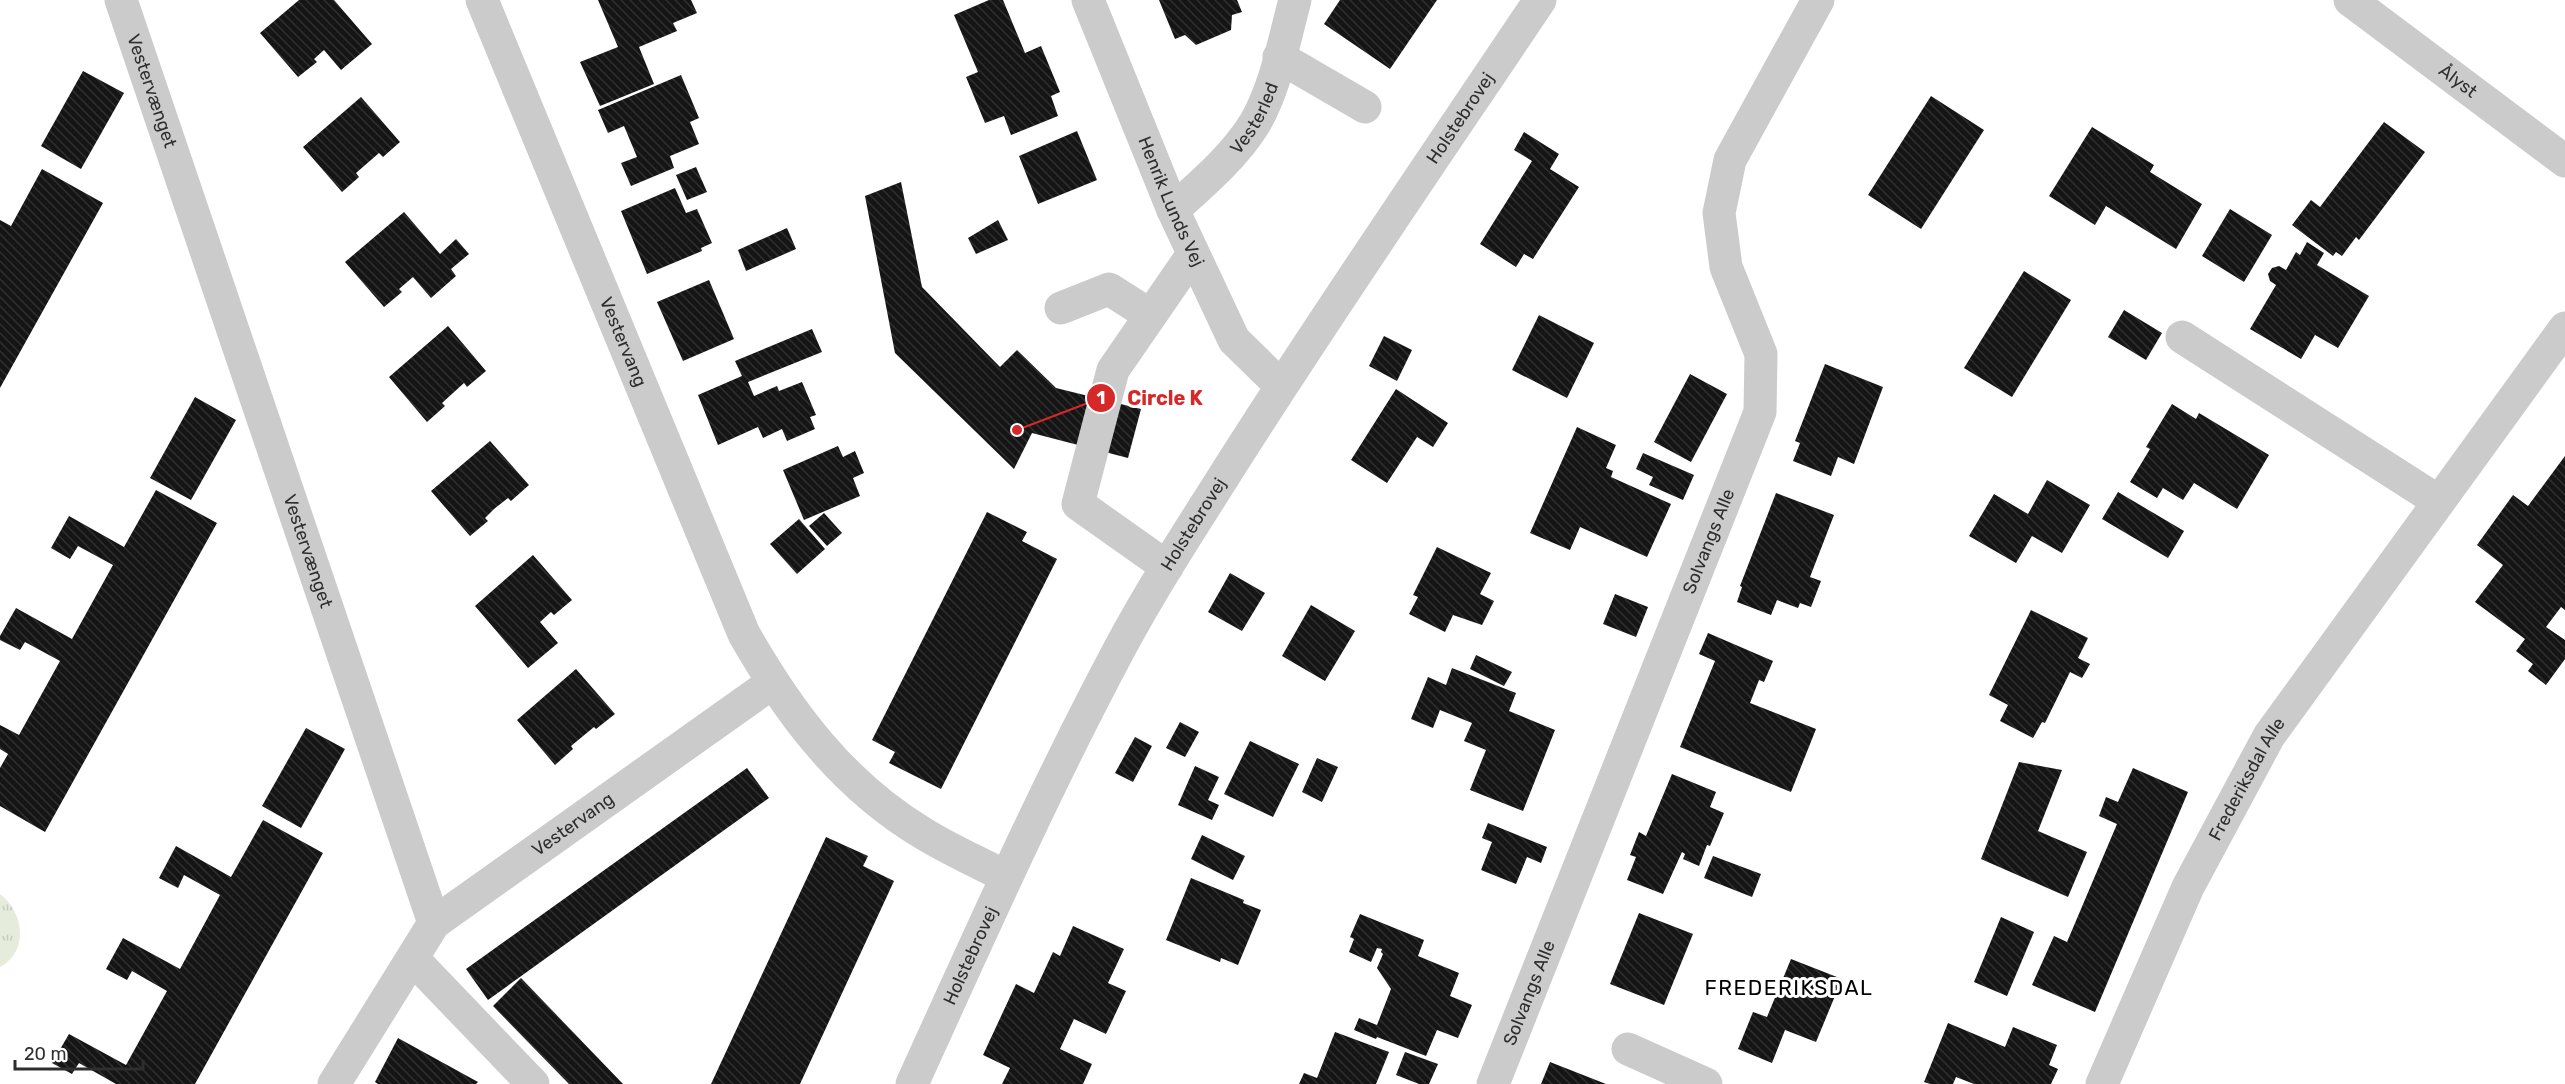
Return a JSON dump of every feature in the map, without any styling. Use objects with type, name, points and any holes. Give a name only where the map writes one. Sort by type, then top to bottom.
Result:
[{"type":"street","name":"Vestervænget","points":[[121,0],[434,923]]},
{"type":"street","name":"Vestervang","points":[[482,0],[744,634],[772,683],[825,752],[877,802],[922,833],[1006,877]]},
{"type":"street","name":"Henrik Lunds Vej","points":[[1088,0],[1173,210],[1234,340],[1281,386]]},
{"type":"street","name":"Vesterled","points":[[1173,210],[1222,164],[1255,123],[1271,87],[1295,0]]},
{"type":"street","name":"Holstebrovej","points":[[912,1084],[1006,877],[1121,645],[1167,567],[1281,386],[1540,0]]},
{"type":"street","name":"Solvangs Alle","points":[[1493,1084],[1760,412],[1761,354],[1726,267],[1719,213],[1730,160],[1818,0]]},
{"type":"street","name":"Ålyst","points":[[2350,0],[2565,161]]},
{"type":"street","points":[[1279,57],[1365,107]]},
{"type":"street","points":[[1167,567],[1078,504],[1113,370],[1193,254]]},
{"type":"street","points":[[1061,308],[1109,289],[1150,315]]},
{"type":"street","name":"Frederiksdal Alle","points":[[2102,1084],[2188,887],[2269,736],[2565,328]]},
{"type":"street","points":[[2182,337],[2438,501]]},
{"type":"street","name":"Vestervang","points":[[434,923],[772,683]]},
{"type":"street","points":[[334,1084],[434,923]]},
{"type":"street","points":[[413,959],[534,1084]]},
{"type":"street","points":[[1628,1049],[1706,1084]]},
{"type":"green space","points":[[0,894],[14,910],[20,931],[16,951],[10,960],[0,967]]},
{"type":"building","points":[[299,0],[334,0],[372,44],[341,70],[324,50],[314,59],[317,62],[298,77],[260,33]]},
{"type":"building","points":[[598,0],[691,0],[697,13],[673,23],[677,31],[639,47],[654,84],[600,106],[580,62],[618,47]]},
{"type":"building","points":[[989,0],[1003,0],[1025,53],[1041,46],[1060,92],[1051,96],[1058,116],[1011,135],[1004,116],[985,123],[966,77],[978,72],[954,15]]},
{"type":"building","points":[[1159,0],[1237,0],[1242,12],[1232,15],[1231,30],[1196,45],[1185,35],[1175,39]]},
{"type":"building","points":[[1340,0],[1437,0],[1390,69],[1324,24]]},
{"type":"building","points":[[83,71],[124,93],[81,169],[41,146]]},
{"type":"building","points":[[681,75],[699,118],[690,122],[699,144],[670,156],[674,168],[631,186],[621,163],[637,157],[624,126],[608,133],[598,110]]},
{"type":"building","points":[[1931,96],[1984,130],[1921,229],[1868,195]]},
{"type":"building","points":[[361,97],[400,142],[383,157],[379,153],[356,173],[359,177],[342,192],[303,147]]},
{"type":"building","points":[[2384,122],[2425,152],[2359,240],[2356,237],[2342,256],[2336,252],[2333,256],[2292,225],[2311,200],[2320,207]]},
{"type":"building","points":[[2092,127],[2154,165],[2150,172],[2202,204],[2176,249],[2106,206],[2095,225],[2049,196]]},
{"type":"building","points":[[1077,131],[1097,180],[1038,204],[1019,156]]},
{"type":"building","points":[[1524,132],[1559,154],[1550,169],[1579,187],[1533,259],[1524,254],[1516,267],[1480,244],[1532,161],[1514,150]]},
{"type":"building","points":[[696,167],[707,192],[687,200],[676,175]]},
{"type":"building","points":[[42,169],[103,203],[0,388],[0,220],[11,226]]},
{"type":"building","points":[[901,182],[922,287],[1000,367],[1017,350],[1056,388],[1141,409],[1128,458],[1032,433],[1014,469],[895,353],[865,196]]},
{"type":"building","points":[[675,188],[686,213],[697,209],[712,243],[701,248],[702,251],[647,274],[621,211]]},
{"type":"building","points":[[2230,209],[2272,235],[2244,282],[2202,256]]},
{"type":"building","points":[[404,212],[440,254],[456,239],[469,254],[451,269],[456,276],[431,298],[413,277],[399,289],[402,292],[384,307],[345,262]]},
{"type":"building","points":[[998,220],[1008,240],[976,254],[968,238]]},
{"type":"building","points":[[787,228],[796,249],[746,271],[738,250]]},
{"type":"building","points":[[2307,242],[2324,253],[2317,265],[2369,296],[2338,348],[2315,335],[2301,359],[2250,329],[2276,285],[2270,281],[2268,274],[2272,268],[2279,266],[2286,270],[2296,252],[2300,255]]},
{"type":"building","points":[[2024,271],[2071,300],[2012,397],[1964,368]]},
{"type":"building","points":[[709,280],[734,339],[683,361],[657,302]]},
{"type":"building","points":[[2124,310],[2162,333],[2146,360],[2108,337]]},
{"type":"building","points":[[1539,315],[1594,343],[1567,398],[1512,370]]},
{"type":"building","points":[[448,326],[486,371],[467,387],[464,383],[442,403],[445,406],[427,422],[389,377]]},
{"type":"building","points":[[812,329],[822,352],[748,382],[754,396],[777,386],[779,391],[802,382],[816,415],[810,417],[815,429],[787,441],[782,429],[763,438],[758,427],[718,445],[698,395],[742,376],[735,361]]},
{"type":"building","points":[[1384,336],[1412,350],[1397,381],[1369,366]]},
{"type":"building","points":[[1825,364],[1883,387],[1854,464],[1838,457],[1831,476],[1793,461],[1800,443],[1795,441]]},
{"type":"building","points":[[1690,374],[1727,394],[1691,462],[1654,442]]},
{"type":"building","points":[[1396,389],[1448,423],[1433,447],[1417,437],[1387,483],[1351,460]]},
{"type":"building","points":[[195,397],[236,420],[191,500],[150,478]]},
{"type":"building","points":[[2172,404],[2196,419],[2199,413],[2269,455],[2237,509],[2194,483],[2183,500],[2163,488],[2157,498],[2130,482],[2150,449],[2146,447]]},
{"type":"building","points":[[1577,427],[1616,445],[1606,468],[1613,471],[1611,477],[1671,504],[1647,557],[1580,527],[1570,550],[1530,533]]},
{"type":"building","points":[[490,441],[529,485],[511,501],[508,498],[494,509],[485,518],[488,521],[470,536],[431,491]]},
{"type":"building","points":[[838,446],[843,457],[855,451],[864,473],[853,478],[860,496],[804,520],[783,470]]},
{"type":"building","points":[[1643,453],[1694,475],[1683,500],[1649,485],[1653,477],[1636,469]]},
{"type":"building","points":[[2565,456],[2565,610],[2561,607],[2546,627],[2565,640],[2565,659],[2546,685],[2528,671],[2533,664],[2516,651],[2525,639],[2475,602],[2503,565],[2477,545],[2513,495],[2528,506]]},
{"type":"building","points":[[2047,480],[2090,505],[2062,553],[2032,536],[2016,563],[1969,536],[1994,494],[2028,514]]},
{"type":"building","points":[[156,490],[217,523],[45,832],[0,806],[0,768],[8,754],[0,749],[0,725],[19,735],[60,661],[25,642],[20,650],[0,640],[0,636],[16,608],[72,639],[113,565],[78,546],[70,559],[51,548],[69,516],[124,547]]},
{"type":"building","points":[[2118,492],[2184,531],[2168,558],[2102,519]]},
{"type":"building","points":[[1776,493],[1834,515],[1810,577],[1821,581],[1811,607],[1800,603],[1798,608],[1777,600],[1771,615],[1737,602],[1742,587],[1740,586]]},
{"type":"building","points":[[987,512],[1027,532],[1022,541],[1057,559],[941,789],[889,763],[895,752],[872,740]]},
{"type":"building","points":[[824,513],[842,533],[827,546],[809,526]]},
{"type":"building","points":[[799,519],[825,549],[797,574],[770,544]]},
{"type":"building","points":[[1437,547],[1491,573],[1480,594],[1494,601],[1482,625],[1453,615],[1445,632],[1409,614],[1418,597],[1413,595]]},
{"type":"building","points":[[533,555],[572,600],[554,615],[551,612],[540,622],[558,643],[528,668],[475,606]]},
{"type":"building","points":[[1230,573],[1265,593],[1242,631],[1208,612]]},
{"type":"building","points":[[1615,594],[1648,607],[1636,637],[1603,624]]},
{"type":"building","points":[[1311,605],[1355,631],[1325,681],[1282,656]]},
{"type":"building","points":[[2031,610],[2088,638],[2078,658],[2090,664],[2082,678],[2070,672],[2045,723],[2042,722],[2033,738],[2000,721],[2008,705],[1989,695]]},
{"type":"building","points":[[1708,633],[1773,661],[1764,682],[1759,680],[1750,703],[1816,729],[1791,792],[1680,747],[1715,661],[1699,654]]},
{"type":"building","points":[[1476,655],[1512,672],[1504,686],[1470,669]]},
{"type":"building","points":[[1452,668],[1516,693],[1509,711],[1555,730],[1523,811],[1470,790],[1486,750],[1464,741],[1472,723],[1440,710],[1433,728],[1411,719],[1428,677],[1446,685]]},
{"type":"building","points":[[576,669],[615,714],[596,729],[594,727],[571,746],[573,749],[555,765],[517,720]]},
{"type":"building","points":[[1180,722],[1199,732],[1185,757],[1166,748]]},
{"type":"building","points":[[306,728],[345,749],[301,828],[262,806]]},
{"type":"building","points":[[1135,737],[1152,746],[1133,782],[1115,773]]},
{"type":"building","points":[[1250,741],[1299,764],[1273,817],[1224,794]]},
{"type":"building","points":[[1317,758],[1338,767],[1322,802],[1302,792]]},
{"type":"building","points":[[2019,762],[2062,770],[2038,831],[2087,852],[2068,897],[1981,859]]},
{"type":"building","points":[[1195,766],[1219,777],[1208,800],[1219,805],[1212,820],[1178,805]]},
{"type":"building","points":[[747,768],[769,798],[488,1000],[466,969]]},
{"type":"building","points":[[2133,768],[2188,792],[2095,1012],[2032,985],[2054,936],[2067,942],[2117,824],[2099,816],[2106,797],[2118,802]]},
{"type":"building","points":[[1672,774],[1716,792],[1710,807],[1724,813],[1699,866],[1683,859],[1685,854],[1682,852],[1663,894],[1627,880],[1636,857],[1630,855],[1639,832],[1646,836]]},
{"type":"building","points":[[263,820],[323,853],[195,1084],[116,1084],[79,1063],[72,1074],[52,1063],[69,1034],[126,1065],[167,991],[132,971],[127,980],[106,969],[123,938],[180,969],[220,895],[184,875],[178,888],[159,878],[176,846],[231,877]]},
{"type":"building","points":[[1488,823],[1547,847],[1541,863],[1527,857],[1516,884],[1481,870],[1492,842],[1482,838]]},
{"type":"building","points":[[1202,835],[1245,856],[1233,880],[1191,859]]},
{"type":"building","points":[[826,837],[868,856],[863,866],[894,881],[800,1084],[711,1084]]},
{"type":"building","points":[[1713,856],[1761,874],[1752,897],[1704,878]]},
{"type":"building","points":[[1191,878],[1244,900],[1243,903],[1261,910],[1238,965],[1221,958],[1220,962],[1166,940]]},
{"type":"building","points":[[1639,913],[1693,934],[1664,1005],[1610,984]]},
{"type":"building","points":[[1360,914],[1424,940],[1418,956],[1459,973],[1450,996],[1472,1005],[1458,1038],[1437,1030],[1426,1056],[1354,1030],[1359,1018],[1377,1025],[1391,989],[1377,968],[1383,954],[1382,949],[1377,948],[1371,962],[1349,952],[1354,939],[1350,937]]},
{"type":"building","points":[[2001,917],[2034,932],[2007,996],[1974,982]]},
{"type":"building","points":[[1073,926],[1124,949],[1108,983],[1126,991],[1106,1034],[1074,1019],[1060,1049],[1092,1064],[1083,1084],[1002,1084],[1010,1068],[983,1055],[1016,984],[1034,993],[1053,952],[1060,956]]},
{"type":"building","points":[[1791,959],[1842,979],[1816,1042],[1785,1030],[1772,1063],[1738,1049],[1753,1012],[1767,1017]]},
{"type":"building","points":[[521,978],[623,1084],[569,1084],[493,1006]]},
{"type":"building","points":[[1948,1023],[2005,1047],[2013,1027],[2057,1045],[2049,1065],[2058,1069],[2051,1084],[1974,1084],[1956,1077],[1953,1084],[1924,1082]]},
{"type":"building","points":[[1335,1032],[1389,1052],[1376,1084],[1299,1084],[1304,1073],[1317,1078]]},
{"type":"building","points":[[398,1038],[478,1082],[476,1084],[378,1084],[375,1082]]},
{"type":"building","points":[[1405,1052],[1438,1064],[1429,1084],[1419,1084],[1396,1075]]},
{"type":"building","points":[[1550,1062],[1606,1084],[1541,1084]]},
{"type":"place","name":"Circle K","points":[[1017,430]]},
{"type":"district","name":"FREDERIKSDAL","points":[[1789,987]]}]
